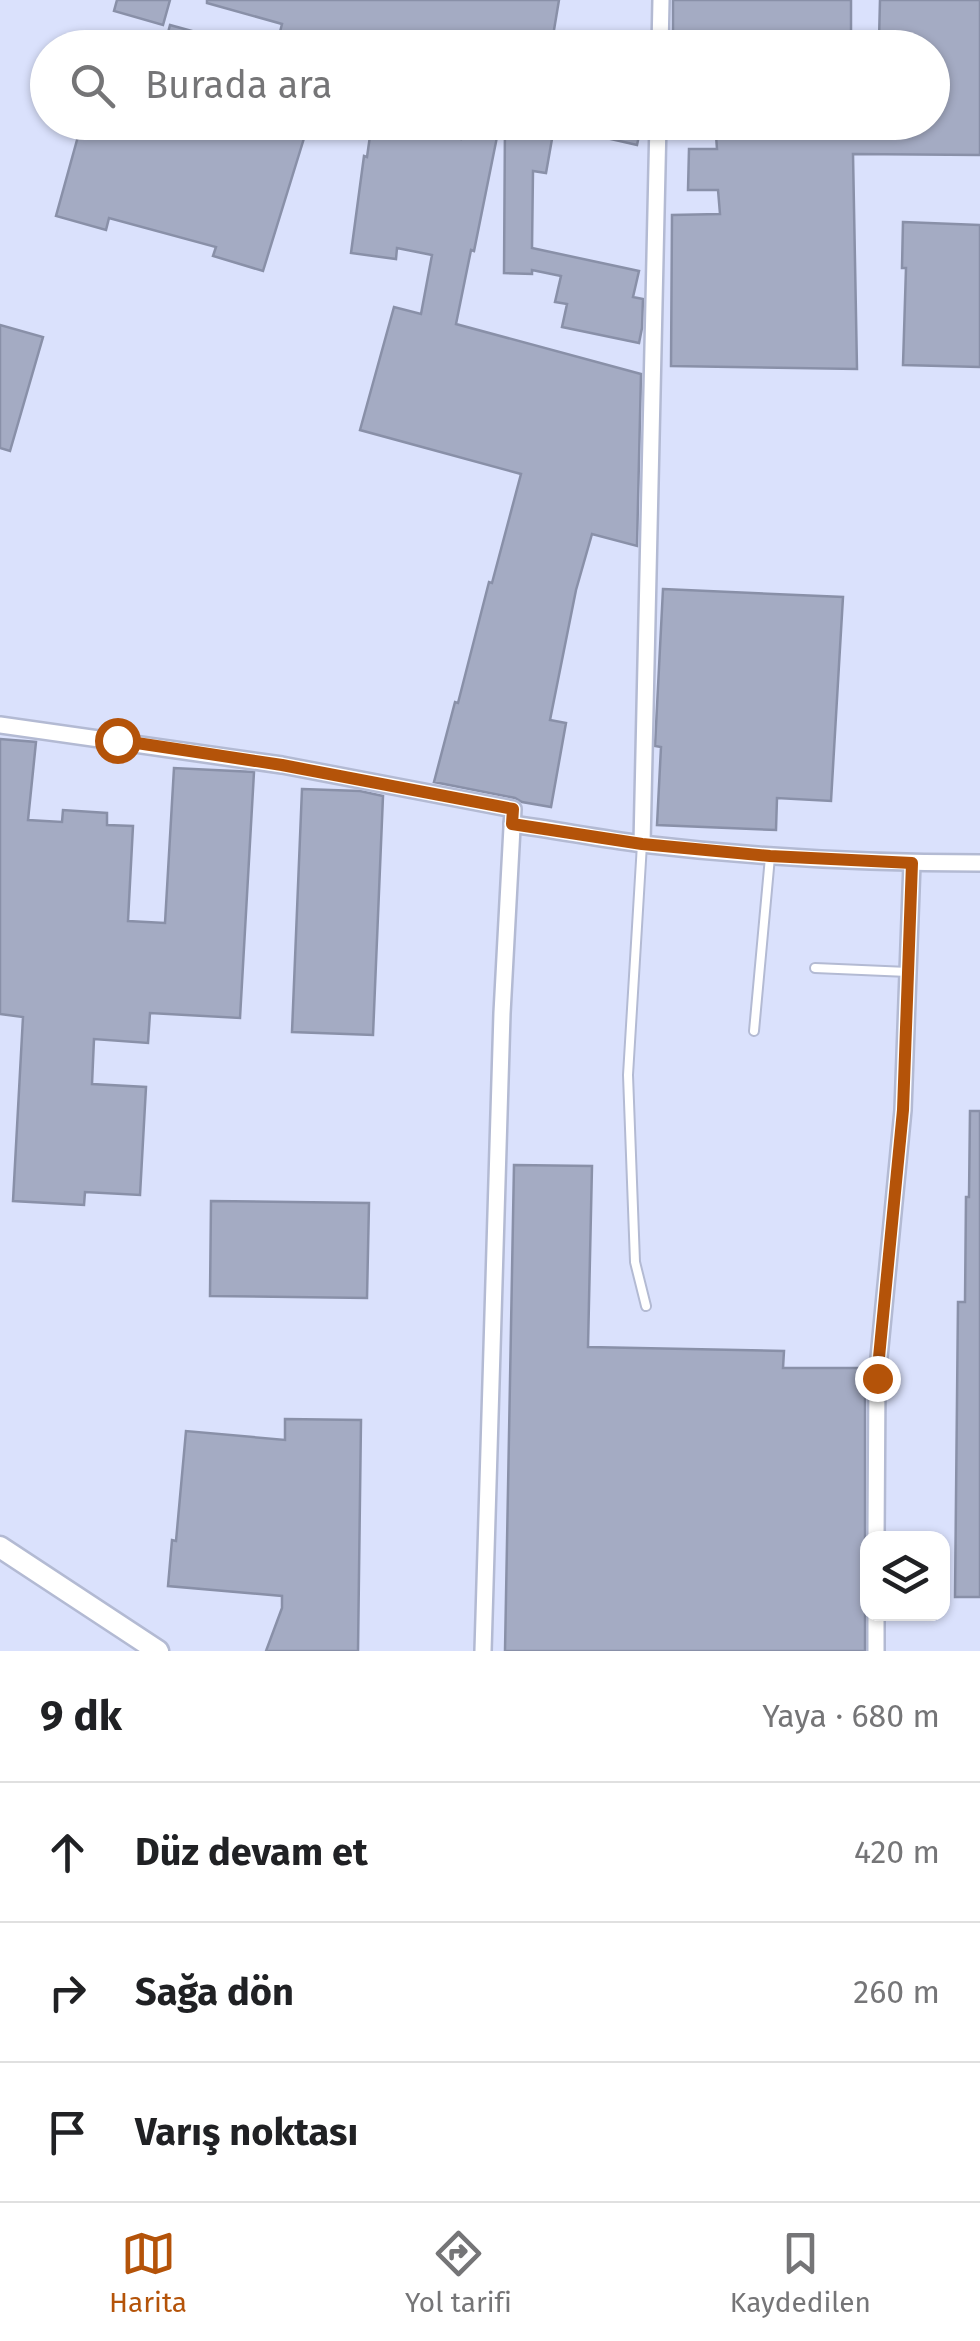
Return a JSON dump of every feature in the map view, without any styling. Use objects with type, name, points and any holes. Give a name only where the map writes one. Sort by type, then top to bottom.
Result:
[{"type":"street","points":[[660,30],[661,0]]},
{"type":"street","points":[[642,844],[658,140]]},
{"type":"street","points":[[0,726],[282,765],[513,809],[501,1033],[483,1651]]},
{"type":"street","points":[[512,824],[642,844],[770,856],[980,863]]},
{"type":"street","points":[[876,1531],[877,1378],[903,1110],[912,863]]},
{"type":"street","points":[[0,1547],[158,1651]]},
{"type":"street","points":[[876,1621],[876,1651]]},
{"type":"lane","points":[[642,844],[628,1075],[635,1262],[646,1306]]},
{"type":"lane","points":[[754,1031],[770,856]]},
{"type":"lane","points":[[815,968],[908,972]]},
{"type":"building","points":[[117,0],[170,0],[163,25],[114,11]]},
{"type":"building","points":[[559,0],[554,30],[280,30],[282,24],[207,3]]},
{"type":"building","points":[[673,0],[851,0],[851,30],[673,30]]},
{"type":"building","points":[[880,0],[980,0],[980,155],[853,154],[857,369],[671,366],[672,215],[720,214],[718,190],[688,190],[689,149],[717,149],[716,140],[950,140],[950,30],[879,30]]},
{"type":"building","points":[[77,140],[303,140],[263,271],[213,256],[216,247],[109,218],[106,230],[56,216]]},
{"type":"building","points":[[369,140],[496,140],[456,324],[641,374],[637,546],[592,534],[576,590],[550,720],[566,723],[551,807],[434,782],[521,474],[360,430],[394,307],[421,314],[432,255],[397,248],[396,259],[351,253],[364,156],[367,157]]},
{"type":"building","points":[[505,140],[552,140],[546,173],[533,171],[532,248],[639,271],[633,297],[643,299],[639,343],[562,327],[567,304],[555,302],[561,276],[532,270],[532,274],[504,273]]},
{"type":"building","points":[[903,222],[980,225],[980,367],[903,365]]},
{"type":"building","points":[[0,325],[43,337],[10,451],[0,448]]},
{"type":"building","points":[[663,589],[843,597],[831,801],[777,798],[776,830],[657,825],[661,747],[655,746]]},
{"type":"building","points":[[0,739],[36,742],[28,820],[62,822],[63,810],[107,813],[107,825],[133,826],[128,921],[165,923],[174,768],[254,772],[240,1018],[150,1013],[148,1043],[94,1039],[92,1084],[146,1087],[140,1195],[85,1192],[84,1205],[13,1201],[23,1017],[0,1014]]},
{"type":"building","points":[[302,789],[360,791],[383,796],[373,1035],[292,1032]]},
{"type":"building","points":[[970,1111],[980,1111],[980,1597],[955,1597],[958,1302],[965,1302]]},
{"type":"building","points":[[514,1165],[592,1166],[588,1347],[784,1351],[783,1368],[865,1368],[865,1531],[860,1531],[860,1621],[865,1621],[865,1651],[505,1651]]},
{"type":"building","points":[[211,1201],[369,1203],[367,1298],[210,1296]]},
{"type":"building","points":[[285,1419],[361,1420],[358,1651],[266,1651],[282,1608],[282,1596],[168,1586],[186,1431],[285,1440]]},
{"type":"route","points":[[117,740],[282,765],[513,809],[512,824],[642,844],[912,863],[903,1110],[877,1378]]}]
